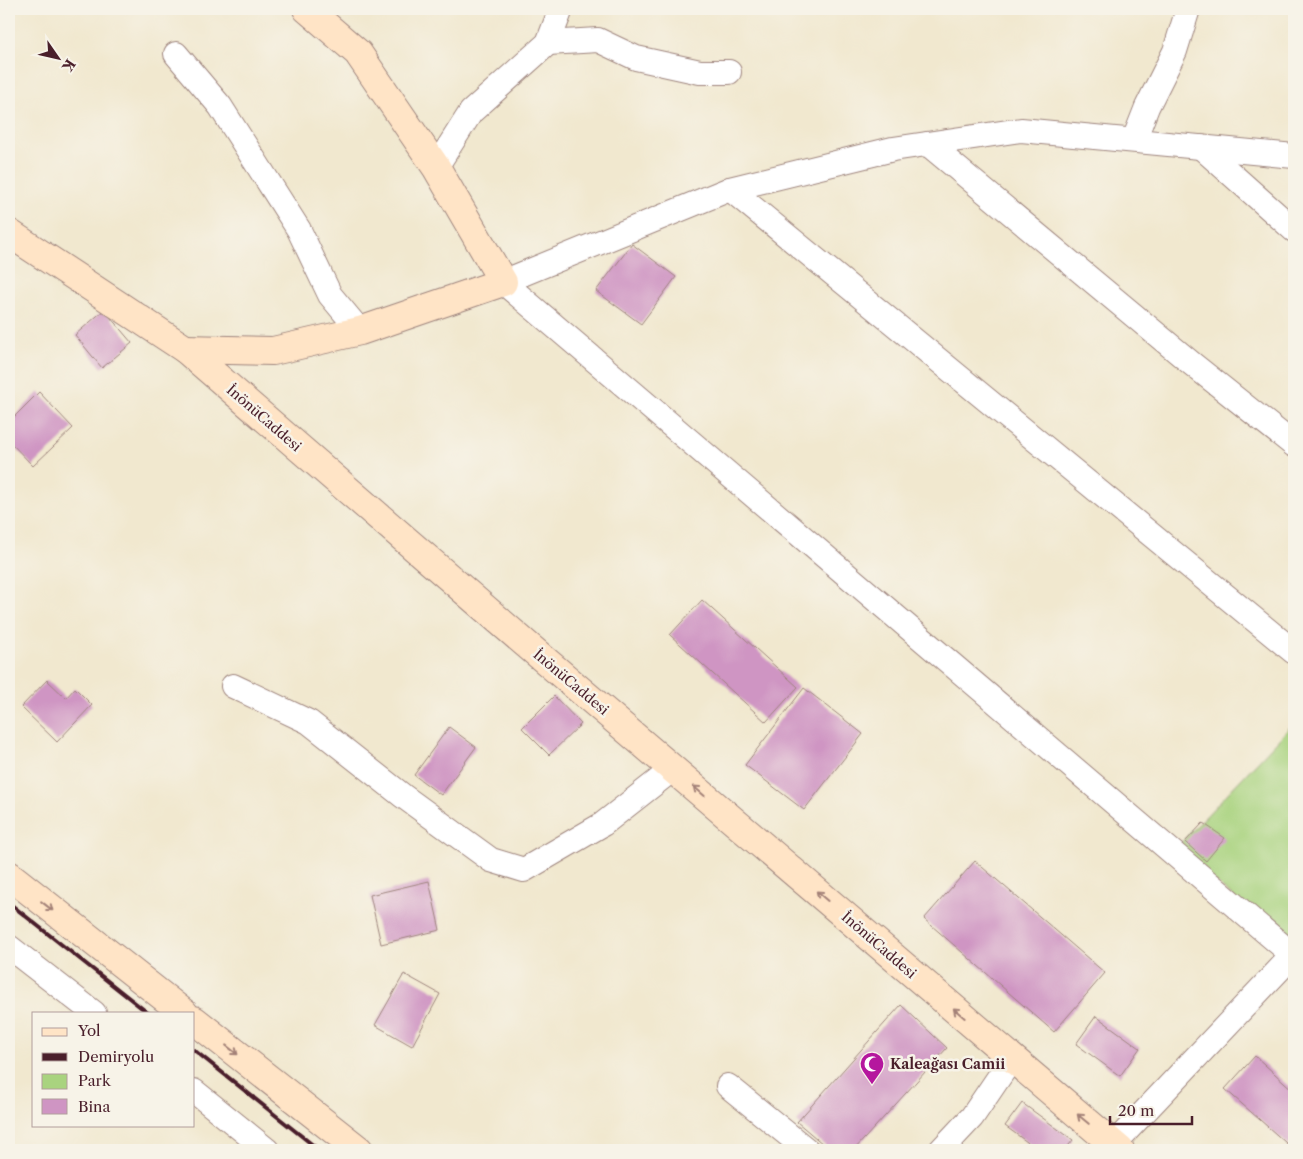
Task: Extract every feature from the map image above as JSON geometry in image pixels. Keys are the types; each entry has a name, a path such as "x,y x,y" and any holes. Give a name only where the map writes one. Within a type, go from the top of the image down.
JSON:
{"main road":[{"path":"185,349 273,351 360,331 503,282 436,167 358,53 306,9"},
{"name":"İnönüCaddesi","path":"9,233 185,349 673,769 1117,1147"},
{"path":"9,876 183,1012"},
{"path":"195,1021 360,1150"}],"street":[{"path":"436,167 471,112 548,43 561,9"},
{"path":"1134,140 1147,107 1175,51 1188,9"},
{"path":"548,43 598,40 636,58 700,72 729,72"},
{"path":"176,54 220,106 299,230 330,295 360,331"},
{"path":"1117,1147 1294,955 503,282 730,189 893,149 1021,130 1294,156"},
{"path":"928,144 1191,363 1294,445"},
{"path":"1201,147 1294,230"},
{"path":"730,189 1294,652"},
{"path":"233,686 309,722 403,796 492,860 524,870 603,824 673,769"},
{"path":"9,947 93,1012"},
{"path":"941,1150 972,1117 1012,1058"},
{"path":"728,1086 807,1150"},
{"path":"195,1092 267,1150"}],"green space":[{"path":"1294,723 1294,935 1288,942 1175,849"}],"building":[{"path":"632,244 676,277 641,324 596,291"},
{"path":"104,310 132,343 102,368 75,335"},
{"path":"39,392 73,428 33,466 9,441 9,422"},
{"path":"702,600 798,687 766,722 670,635"},
{"path":"47,680 66,698 75,688 92,705 57,742 21,707"},
{"path":"804,688 863,734 804,810 745,765"},
{"path":"554,696 581,724 549,755 522,728"},
{"path":"449,727 476,747 441,795 414,775"},
{"path":"1203,823 1225,838 1206,861 1185,842"},
{"path":"975,861 1105,973 1054,1032 924,919"},
{"path":"429,881 440,930 381,944 370,895"},
{"path":"404,974 440,994 412,1046 375,1025"},
{"name":"Kaleağası Camii","path":"901,1005 947,1048 854,1150 830,1150 797,1122"},
{"path":"1096,1016 1140,1048 1120,1076 1076,1044"},
{"path":"1255,1056 1294,1091 1294,1150 1225,1089"},
{"path":"1022,1103 1073,1140 1065,1150 1038,1150 1005,1126"}],"railway":[{"path":"9,903 147,1012"},
{"path":"195,1051 319,1150"}],"place":[{"name":"Kaleağası Camii","path":"872,1085"}]}
